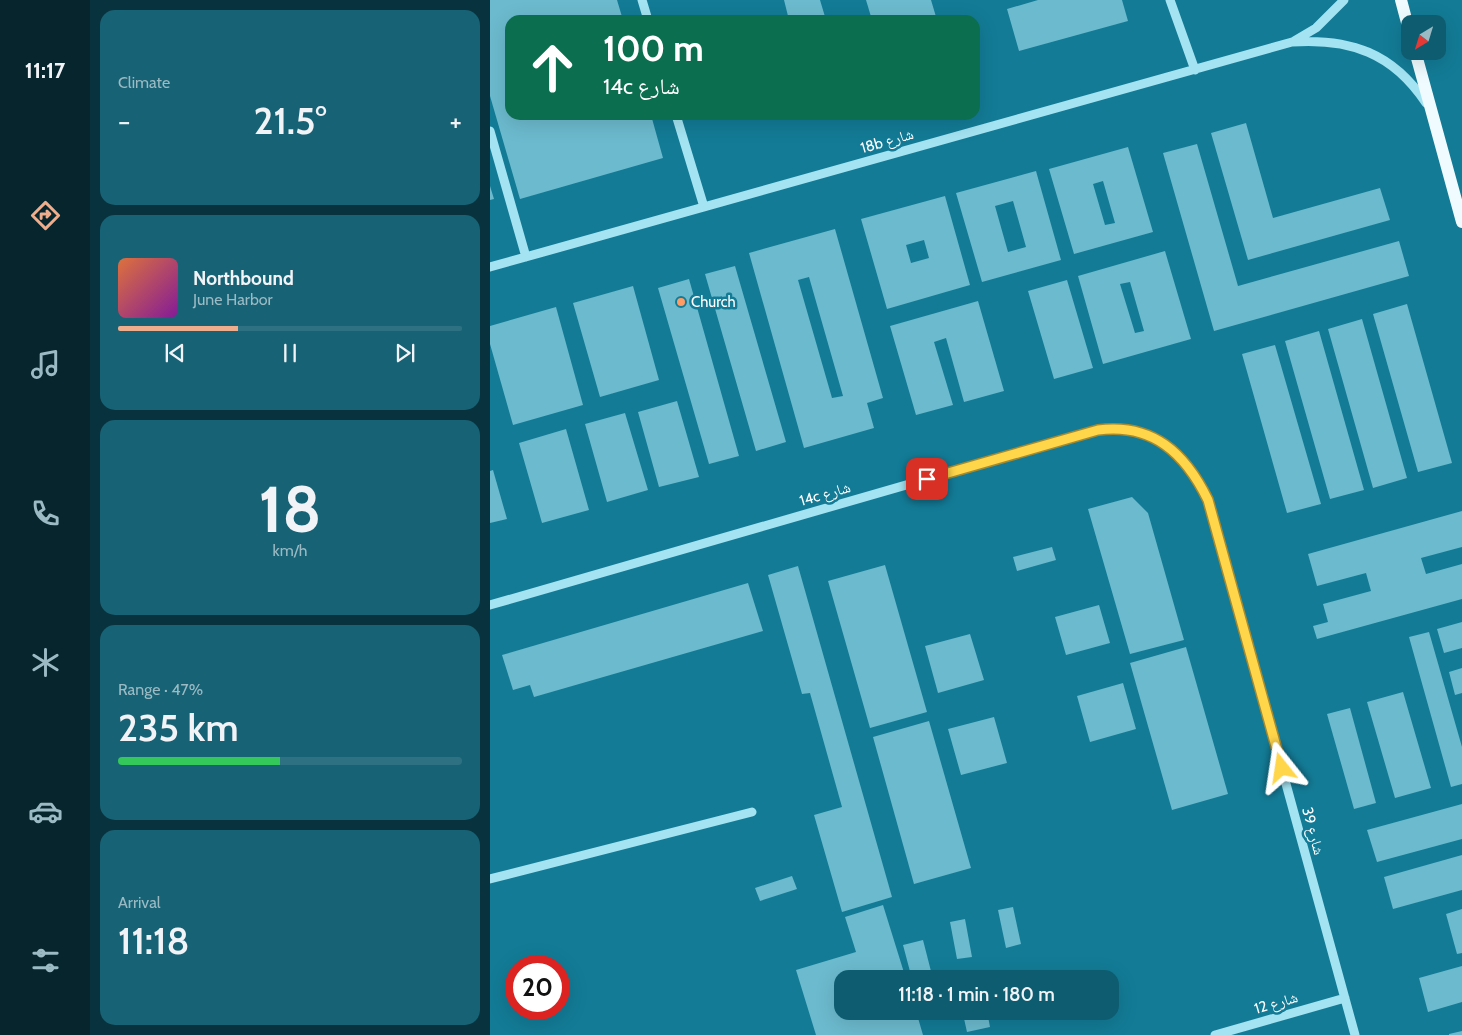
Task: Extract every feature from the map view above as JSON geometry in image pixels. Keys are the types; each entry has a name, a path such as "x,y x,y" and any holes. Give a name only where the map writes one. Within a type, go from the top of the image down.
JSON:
{"main road":[{"path":"1401,0 1405,15"},
{"path":"1417,60 1462,222"}],"street":[{"path":"642,0 646,15"},
{"path":"1170,0 1195,70"},
{"name":"18b شارع","path":"490,267 1292,42 1316,28 1344,0"},
{"name":"18b شارع","path":"1292,42 1328,41 1346,44 1372,53 1402,74 1415,86 1430,109"},
{"path":"678,120 704,207"},
{"path":"490,131 526,257"},
{"name":"14c شارع","path":"490,606 1098,430 1126,429 1140,432 1166,445"},
{"name":"شارع 39","path":"1166,445 1190,470 1208,500 1356,1035"},
{"path":"490,878 752,812"},
{"name":"شارع 12","path":"1215,1035 1345,998"}],"building":[{"path":"490,0 617,0 622,15 505,15 505,120 652,120 663,158 520,199 490,96"},
{"path":"784,0 820,0 824,15 788,15"},
{"path":"866,0 931,0 936,15 870,15"},
{"path":"1038,0 1122,0 1128,21 1019,51 1007,9"},
{"path":"1246,123 1273,218 1380,188 1390,220 1248,260 1211,133"},
{"path":"1197,144 1238,286 1399,241 1409,276 1214,331 1163,153"},
{"path":"1128,147 1153,232 1074,254 1049,169","holes":["1103,181 1115,223 1105,225 1093,184"]},
{"path":"1036,171 1061,260 982,282 956,193","holes":["1013,201 1026,247 1008,252 995,206"]},
{"path":"490,186 494,199 490,200"},
{"path":"945,196 970,285 887,309 861,219","holes":["924,240 929,258 911,263 906,245"]},
{"path":"835,229 883,398 867,403 874,428 804,448 749,253","holes":["809,277 843,396 832,398 798,280"]},
{"path":"1165,251 1191,339 1103,364 1078,276","holes":["1130,282 1144,331 1135,333 1120,284"]},
{"path":"735,266 786,442 756,451 705,274"},
{"path":"689,279 739,456 709,464 658,288"},
{"path":"1067,280 1093,368 1054,379 1028,291"},
{"path":"633,286 659,380 600,397 573,303"},
{"path":"978,301 1004,391 964,402 946,338 934,342 953,405 916,415 890,326"},
{"path":"1407,304 1452,463 1418,472 1373,314"},
{"path":"556,307 583,405 513,425 490,344 490,326"},
{"path":"1362,319 1407,478 1373,488 1328,329"},
{"path":"1319,331 1364,490 1330,499 1285,341"},
{"path":"1275,345 1321,504 1287,513 1242,354"},
{"path":"677,401 699,477 659,487 638,412"},
{"path":"625,413 648,490 607,502 585,424"},
{"path":"566,429 589,510 542,523 519,443"},
{"path":"493,470 507,519 490,523 490,471"},
{"path":"1132,497 1148,513 1184,640 1130,654 1088,509"},
{"path":"1462,511 1462,547 1421,558 1426,574 1462,564 1462,599 1317,639 1313,626 1328,622 1323,604 1371,591 1366,573 1317,586 1308,554"},
{"path":"1052,547 1056,560 1017,571 1013,557"},
{"path":"885,565 927,712 870,728 828,581"},
{"path":"798,566 892,897 842,912 814,815 842,807 810,693 802,694 768,575"},
{"path":"748,583 763,631 534,697 530,685 513,690 502,655"},
{"path":"1099,605 1110,643 1066,655 1055,617"},
{"path":"1462,622 1462,648 1444,653 1437,629"},
{"path":"1429,632 1462,747 1462,784 1451,787 1409,637"},
{"path":"970,634 984,680 938,693 925,646"},
{"path":"1186,647 1228,794 1172,810 1130,663"},
{"path":"1462,668 1462,693 1455,695 1449,672"},
{"path":"1123,683 1136,729 1090,742 1077,696"},
{"path":"1403,692 1431,788 1395,798 1367,702"},
{"path":"1350,708 1376,803 1354,809 1327,714"},
{"path":"994,717 1007,763 961,775 948,729"},
{"path":"929,721 971,868 914,884 873,737"},
{"path":"1462,804 1462,839 1377,862 1367,830"},
{"path":"1462,855 1462,890 1393,909 1384,877"},
{"path":"792,876 797,889 760,901 755,888"},
{"path":"883,905 903,970 834,970 834,1020 919,1020 923,1035 816,1035 796,970 856,952 845,917"},
{"path":"1013,907 1021,944 1006,948 998,910"},
{"path":"1462,909 1462,953 1457,954 1446,914"},
{"path":"965,919 972,957 957,959 950,922"},
{"path":"923,940 931,970 910,970 903,945"},
{"path":"1462,966 1462,1002 1428,1012 1419,978"},
{"path":"964,1020 989,1020 990,1027 967,1032"},
{"path":"1462,1031 1462,1035 1449,1035 1449,1034"}],"place":[{"name":"Church","path":"681,302"}],"route":[{"path":"927,479 1098,430 1112,428 1140,432 1154,437 1166,445 1190,470 1208,500 1282,768"}]}
